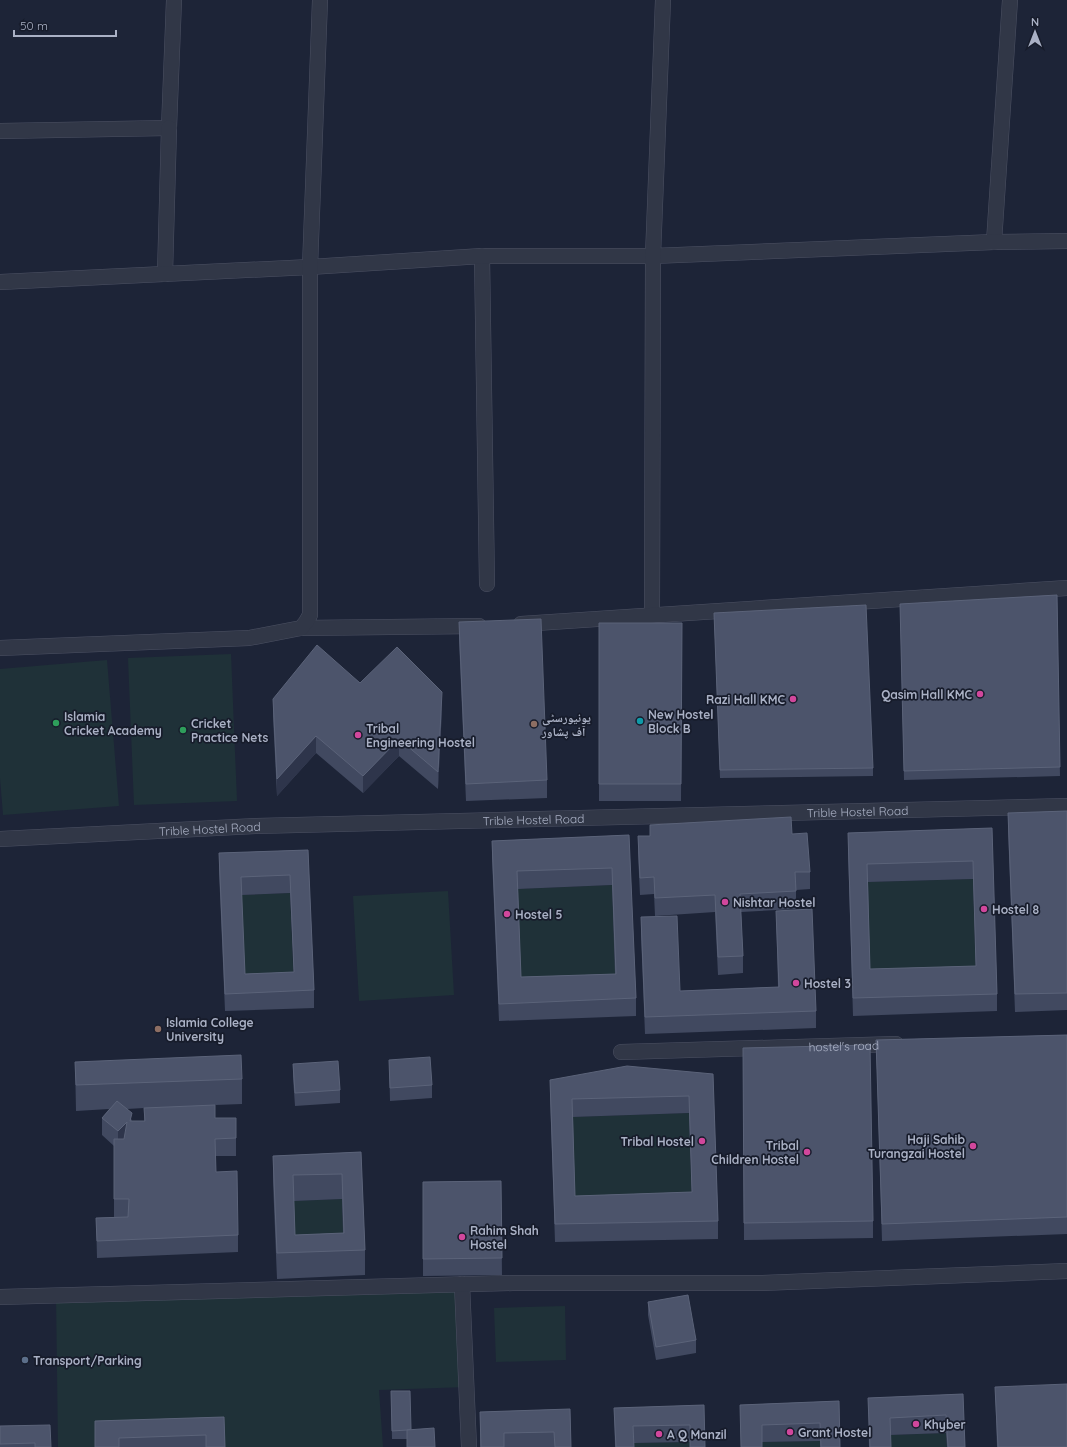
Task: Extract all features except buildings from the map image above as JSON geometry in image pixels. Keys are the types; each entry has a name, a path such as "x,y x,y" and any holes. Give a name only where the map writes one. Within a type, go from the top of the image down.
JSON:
{"street":[{"path":"165,274 174,0"},
{"path":"301,628 310,614 310,268 320,0"},
{"path":"652,615 653,256 663,0"},
{"path":"994,242 1010,0"},
{"path":"0,131 169,128"},
{"path":"0,282 310,268 482,256 653,256 994,242 1067,241"},
{"path":"482,256 487,584"},
{"path":"510,624 1067,588"},
{"path":"0,648 250,638 301,628 495,625"},
{"name":"Trible Hostel Road","path":"0,839 256,826 1067,806"},
{"name":"hostel's road","path":"621,1052 908,1043"},
{"path":"0,1297 513,1283 761,1283 1067,1271"},
{"path":"462,1284 469,1447"}],"shaded area":[{"name":"Cricket Practice Nets","path":"231,654 237,801 134,805 128,658"},
{"name":"Islamia Cricket Academy","path":"107,660 119,806 3,815 0,778 0,669"},
{"path":"973,879 976,984 870,987 867,882"},
{"path":"612,885 616,991 521,994 517,889"},
{"path":"448,891 454,995 359,1001 353,896"},
{"path":"290,893 294,990 245,992 241,895"},
{"path":"689,1113 692,1209 575,1213 572,1117"},
{"path":"342,1199 344,1259 295,1261 293,1201"},
{"path":"462,1284 467,1387 379,1390 383,1447 224,1447 95,1438 95,1447 58,1447 56,1295"},
{"path":"565,1306 566,1360 496,1362 494,1308"},
{"path":"946,1433 947,1447 890,1447 890,1435"},
{"path":"820,1441 820,1447 762,1447 762,1442"},
{"path":"690,1442 690,1447 633,1447 633,1443"}],"place":[{"name":"Qasim Hall KMC","path":"980,694"},
{"name":"Razi Hall KMC","path":"793,699"},
{"name":"New Hostel Block B","path":"640,721"},
{"name":"Islamia Cricket Academy","path":"56,723"},
{"name":"یونیورسٹی آف پشاور","path":"534,724"},
{"name":"Cricket Practice Nets","path":"183,730"},
{"name":"Tribal Engineering Hostel","path":"358,735"},
{"name":"Nishtar Hostel","path":"725,902"},
{"name":"Hostel 8","path":"984,909"},
{"name":"Hostel 5","path":"507,914"},
{"name":"Hostel 3","path":"796,983"},
{"name":"Islamia College University","path":"158,1029"},
{"name":"Tribal Hostel","path":"702,1141"},
{"name":"Haji Sahib Turangzai Hostel","path":"973,1146"},
{"name":"Tribal Children Hostel","path":"807,1152"},
{"name":"Rahim Shah Hostel","path":"462,1237"},
{"name":"Transport/Parking","path":"25,1360"},
{"name":"Khyber","path":"916,1424"},
{"name":"Grant Hostel","path":"790,1432"},
{"name":"A Q Manzil","path":"659,1434"}]}
